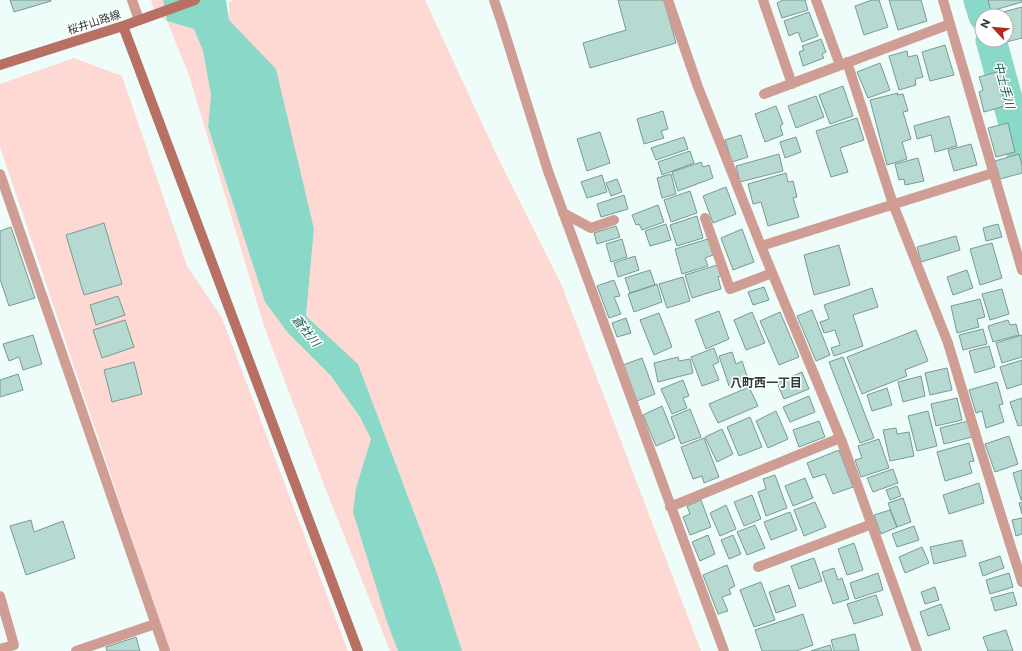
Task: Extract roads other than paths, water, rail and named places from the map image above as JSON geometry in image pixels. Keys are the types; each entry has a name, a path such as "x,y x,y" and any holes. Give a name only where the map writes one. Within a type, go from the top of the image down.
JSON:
{"street":[{"path":"132,0 139,20"},
{"name":"桜井山路線","path":"0,65 123,26 194,0"},
{"path":"494,0 548,171 724,651"},
{"path":"668,0 698,87 761,246 840,438 917,651"},
{"path":"763,0 792,84"},
{"path":"816,0 844,64 893,204 948,343 976,439 1022,582"},
{"path":"943,0 1022,270"},
{"path":"764,94 950,24"},
{"path":"123,26 358,651"},
{"path":"761,246 993,173"},
{"path":"0,174 165,651"},
{"path":"563,213 591,228 614,220"},
{"path":"705,218 730,289 772,273"},
{"path":"670,507 840,438"},
{"path":"758,567 872,524"},
{"path":"0,596 15,648 0,649"},
{"path":"76,651 156,624"}],"water":[{"name":"蒼社川","path":"163,0 226,0 229,20 276,69 314,229 306,316 358,364 438,576 462,651 398,651 388,625 353,512 356,488 371,439 360,417 331,376 288,333 265,302 208,127 211,95 203,51 194,29 167,21"}],"waterway":[{"name":"中土手川","path":"979,0 982,8"},
{"name":"中土手川","path":"993,48 1022,153"}],"district":[{"name":"八町西一丁目","path":"766,383"}]}
